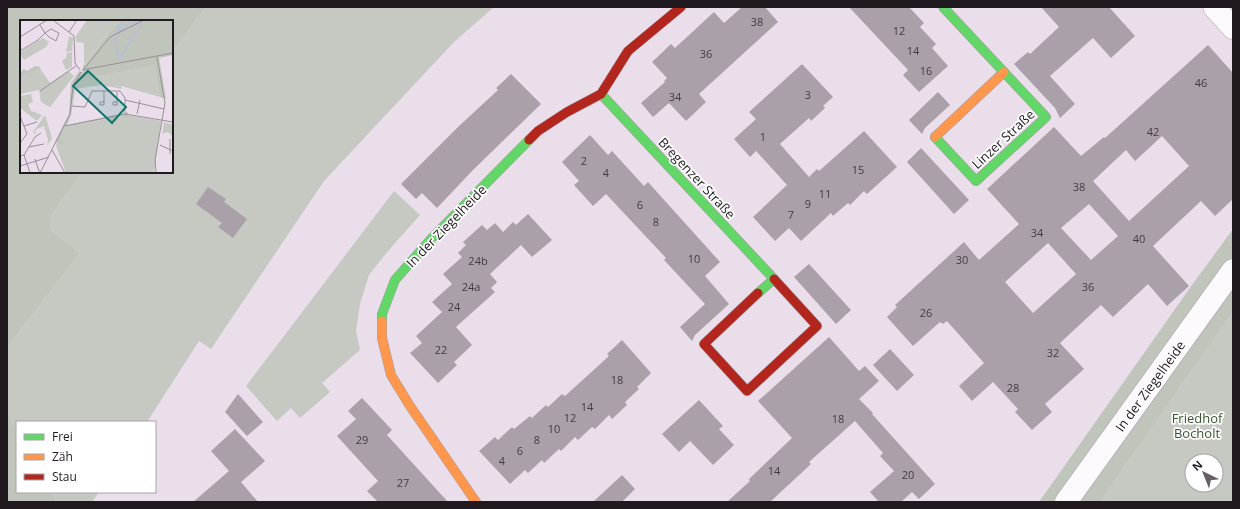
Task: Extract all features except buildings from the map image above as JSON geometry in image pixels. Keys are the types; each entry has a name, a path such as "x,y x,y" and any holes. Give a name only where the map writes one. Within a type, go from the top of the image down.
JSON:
{"street":[{"name":"In der Ziegelheide","path":"476,502 410,406 391,375 382,338 382,314 395,280 431,240 538,131 567,112 601,94 628,51 681,7"},
{"name":"Linzer Straße","path":"943,7 1004,72 1046,117 976,181 934,137 1004,72"},
{"path":"1214,7 1233,28"},
{"name":"Bregenzer Straße","path":"601,94 774,279 817,326 747,391 704,344 774,279"},
{"name":"In der Ziegelheide","path":"1066,502 1233,270"}],"green space":[{"path":"206,7 494,7 454,42 324,181 211,349 199,341 148,421 16,421 16,429 7,410 7,348 80,253 50,229 50,217 82,173 173,173 173,51"},
{"path":"394,191 420,215 369,275 360,304 356,331 360,350 322,383 330,392 300,418 291,408 277,421 246,386"},
{"name":"Friedhof Bocholt","path":"1233,312 1233,502 1100,502"},
{"path":"52,493 98,493 92,502 57,502"}],"shaded area":[{"path":"7,7 206,7 173,51 173,20 20,20 20,173 82,173 50,217 50,229 80,253 7,348"},
{"path":"1233,229 1233,312 1100,502 1039,502 1192,285"},
{"path":"7,410 16,429 16,493 52,493 57,502 7,502"}],"traffic: fast":[{"path":"935,137 976,181 1046,117 943,7"},
{"path":"601,94 774,279 758,293"},
{"path":"382,321 382,314 395,280 431,239 529,140"}],"traffic: slow":[{"path":"935,137 1004,72"},
{"path":"382,321 382,338 391,375 410,406 476,502"}],"traffic: jam":[{"path":"529,140 538,131 567,112 601,94 628,51 681,7"},
{"path":"758,293 704,344 747,391 817,326 774,279"}]}
